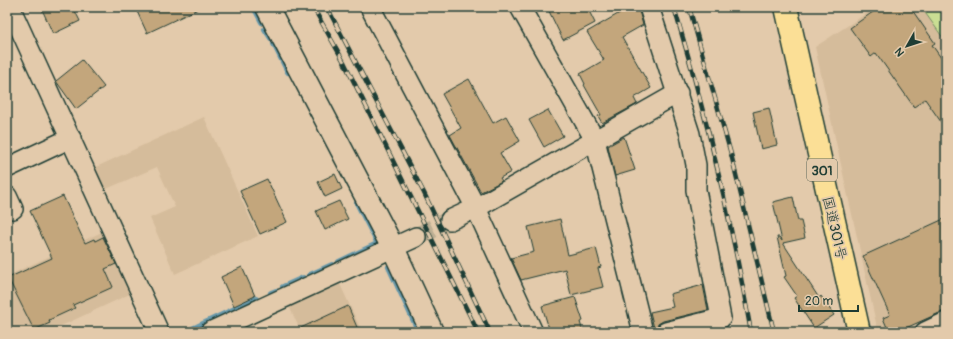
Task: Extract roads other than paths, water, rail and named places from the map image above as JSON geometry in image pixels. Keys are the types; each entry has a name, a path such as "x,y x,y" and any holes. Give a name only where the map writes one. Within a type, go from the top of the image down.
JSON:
{"highway":[{"name":"国道301号","path":"786,7 858,332"}],"street":[{"path":"10,7 160,332"},
{"path":"267,7 393,248 432,332"},
{"path":"370,7 476,208 533,332"},
{"path":"520,7 595,140 643,332"},
{"path":"649,7 690,134 696,165 696,190 721,318 666,332"},
{"path":"450,220 476,208 678,93"},
{"path":"7,168 71,138"},
{"path":"210,332 416,237"},
{"path":"925,332 946,322"}],"waterway":[{"path":"254,7 262,22"},
{"path":"265,29 271,38"},
{"path":"274,44 288,72"},
{"path":"357,203 377,242"},
{"path":"339,262 377,244"},
{"path":"310,275 332,265"},
{"path":"389,267 419,332"},
{"path":"283,287 303,278"},
{"path":"271,293 276,291"},
{"path":"186,332 256,299"}],"tunnel":[{"path":"416,237 450,220"}],"railway":[{"path":"313,7 344,62 478,332"},
{"path":"327,7 424,193 490,332"},
{"path":"674,7 697,88 727,209 751,332"},
{"path":"689,7 731,154 774,332"}]}
